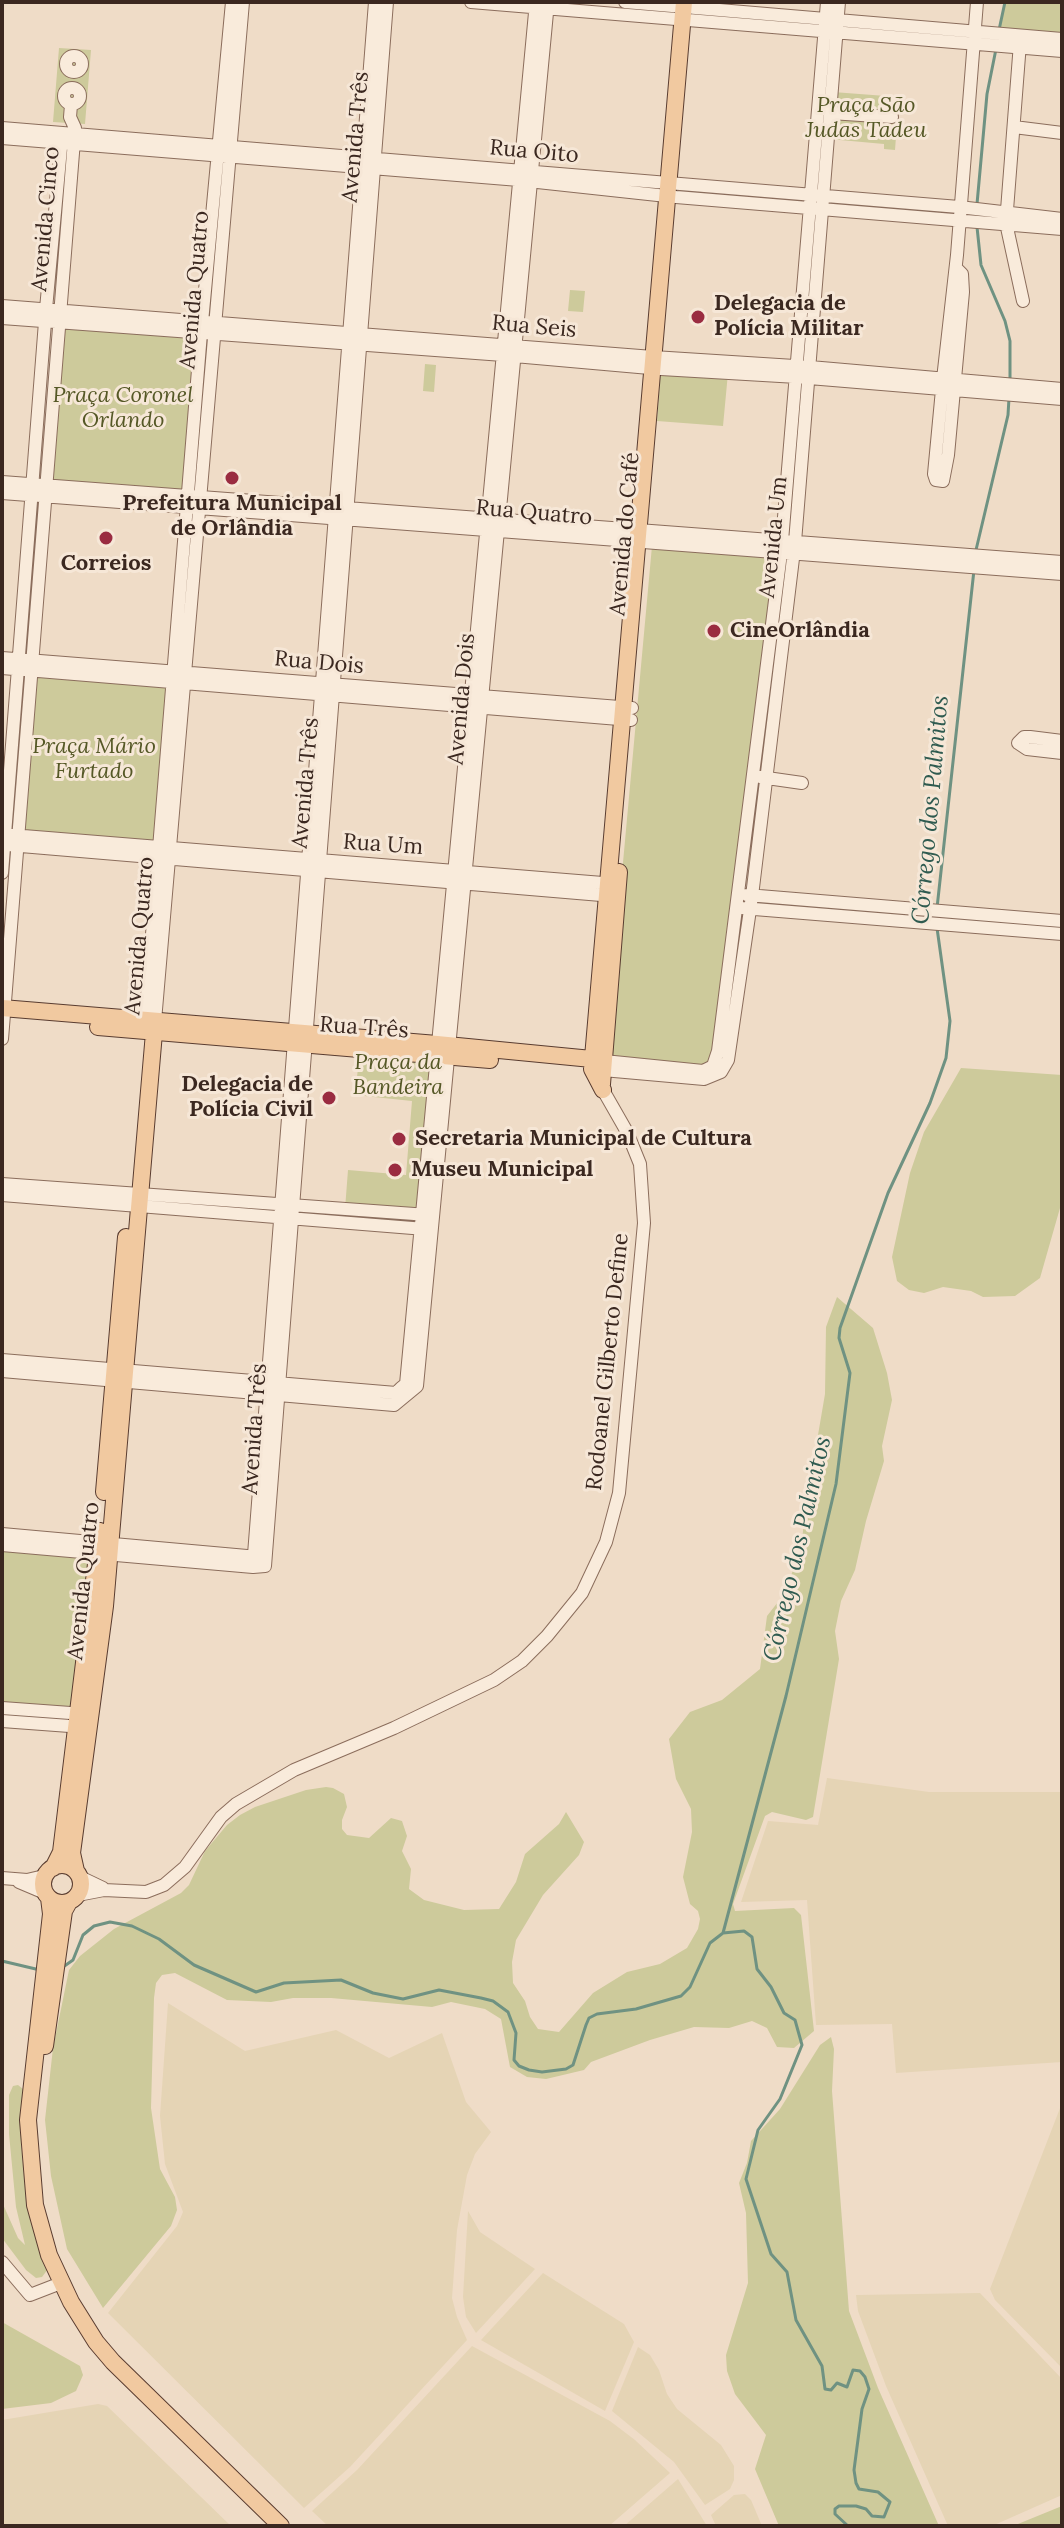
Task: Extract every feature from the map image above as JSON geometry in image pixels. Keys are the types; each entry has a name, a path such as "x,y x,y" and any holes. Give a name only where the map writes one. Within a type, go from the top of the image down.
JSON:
{"main road":[{"name":"Avenida do Café","path":"598,1065 641,536 689,10"},
{"name":"Rua Três","path":"3,1014 598,1065"},
{"name":"Avenida Quatro","path":"55,1930 48,1884 61,1852 84,1721 104,1548 149,1026"},
{"name":"Rodoanel Gilberto Define","path":"598,1065 603,1090"},
{"name":"Avenida Quatro","path":"55,1930 74,1898 78,1874 72,1853 74,1790"},
{"path":"74,1898 59,1904 48,1884 64,1865 78,1874"},
{"path":"55,1930 29,2148 35,2205 49,2255 85,2326 113,2362 281,2526"}],"street":[{"name":"Avenida Quatro","path":"224,152 232,2"},
{"name":"Avenida Quatro","path":"149,1026 224,152 243,2"},
{"name":"Avenida Três","path":"104,1548 259,1562 368,164 375,2"},
{"name":"Avenida Três","path":"368,164 387,2"},
{"path":"471,2 689,10"},
{"path":"625,2 831,26 1020,42 1062,51"},
{"name":"Avenida Um","path":"817,201 830,113 831,26 827,2"},
{"name":"Avenida Um","path":"717,1069 745,902 788,547 831,26 839,2"},
{"path":"948,385 945,476 944,480 937,480 934,476 948,385 964,284 962,274 956,268 965,213 978,38 977,2"},
{"name":"Avenida Dois","path":"272,1387 364,1396 394,1405 406,1384 443,1050 542,5"},
{"path":"1020,42 1062,39"},
{"path":"1020,42 1006,218 1023,301"},
{"name":"Avenida Cinco","path":"2,1039 8,840 51,316 70,110 80,96 72,88 73,73"},
{"path":"830,113 892,117"},
{"path":"1014,127 1062,133"},
{"name":"Rua Oito","path":"2,128 68,139"},
{"name":"Rua Oito","path":"2,138 68,139 965,213 1062,229"},
{"name":"Rua Oito","path":"1006,218 1062,219"},
{"name":"Rua Seis","path":"2,306 51,316"},
{"name":"Rua Seis","path":"2,318 51,316 803,372 1005,389 1062,399"},
{"name":"Rua Seis","path":"1022,391 1062,389"},
{"name":"Rua Quatro","path":"2,482 37,490 977,562 1062,574"},
{"name":"Rua Quatro","path":"2,493 37,490"},
{"name":"Rua Quatro","path":"977,562 1062,562"},
{"name":"Rua Dois","path":"2,658 24,665"},
{"name":"Rua Dois","path":"2,668 24,665 627,714"},
{"path":"1062,741 1024,737 1018,743 1027,749 1062,753"},
{"path":"760,776 802,783"},
{"name":"Avenida Cinco","path":"2,873 8,840"},
{"name":"Rua Um","path":"8,840 612,890"},
{"path":"745,902 955,919 1062,934"},
{"path":"955,919 1062,921"},
{"name":"Rua Três","path":"598,1065 704,1079 717,1069"},
{"name":"Rodoanel Gilberto Define","path":"74,1898 110,1890 146,1892 164,1885 185,1867 221,1817 255,1791 294,1770 394,1728 494,1680 522,1661 582,1593 606,1542 619,1493 644,1223 640,1164 627,1132 603,1090"},
{"path":"2,1184 39,1192 286,1212 425,1229"},
{"path":"2,1195 39,1192"},
{"path":"286,1212 426,1215"},
{"path":"2,1360 26,1367 272,1387"},
{"path":"2,1371 26,1367"},
{"path":"2,1534 104,1548"},
{"path":"2,1545 104,1548"},
{"path":"2,1708 84,1721"},
{"path":"2,1721 84,1721"},
{"name":"Rodoanel Gilberto Define","path":"78,1874 110,1890"},
{"path":"7,1879 48,1884"},
{"path":"2,2262 30,2295 61,2283"}],"shaded area":[{"path":"827,1778 929,1792 1062,1792 1062,2062 896,2073 892,2024 816,2025 807,1900 741,1902 768,1821 818,1825"},
{"path":"168,2003 245,2051 336,2030 389,2058 442,2033 466,2102 491,2132 475,2154 467,2175 457,2230 452,2298 467,2340 350,2467 304,2508 108,2313 177,2226 183,2212 165,2164 160,2116"},
{"path":"1062,2103 1062,2368 995,2300 990,2289"},
{"path":"468,2211 480,2232 535,2269 476,2333 466,2317 463,2297"},
{"path":"543,2273 624,2324 634,2342 605,2411 481,2340"},
{"path":"980,2293 1062,2379 1062,2495 992,2526 948,2526 886,2386 858,2311 856,2295"},
{"path":"472,2346 610,2421 670,2473 609,2526 328,2526 312,2511 357,2470"},
{"path":"638,2347 650,2355 677,2409 721,2445 734,2466 730,2489 705,2505 674,2462 612,2411"},
{"path":"98,2404 107,2406 231,2526 2,2526 2,2420"},
{"path":"678,2479 707,2526 624,2526"},
{"path":"745,2494 751,2500 762,2526 716,2526 711,2515 734,2495"}],"green space":[{"path":"1005,2 1062,2 1062,35 1000,30"},
{"path":"59,48 91,50 85,124 53,122"},
{"name":"Praça São Judas Tadeu","path":"833,92 899,97 895,150 884,149 884,144 829,139"},
{"path":"570,290 585,291 583,312 568,311"},
{"name":"Praça Coronel Orlando","path":"57,322 201,333 189,496 44,485"},
{"path":"425,364 436,365 434,392 423,391"},
{"path":"661,369 728,373 723,426 657,421"},
{"path":"652,546 778,556 711,1068 605,1059"},
{"name":"Praça Mário Furtado","path":"30,670 172,683 158,848 17,836"},
{"name":"Praça da Bandeira","path":"360,1050 437,1056 421,1214 345,1209 348,1170 406,1175 412,1101 355,1095"},
{"path":"961,1068 1062,1075 1062,1201 1040,1278 1015,1296 983,1297 971,1291 943,1287 924,1293 909,1290 897,1281 892,1257 910,1173 924,1132"},
{"path":"837,1297 873,1328 887,1373 892,1400 882,1446 884,1461 855,1570 841,1601 835,1631 839,1659 813,1817 806,1820 772,1812 765,1816 733,1904 735,1911 794,1908 801,1915 814,2031 794,2048 777,2047 767,2028 752,2021 729,2028 694,2027 591,2062 584,2070 546,2079 527,2077 510,2067 501,2019 485,2009 451,2002 432,2007 331,1998 293,1998 271,2002 227,2000 175,1973 162,1975 156,1983 154,1998 151,2108 160,2169 175,2197 177,2210 171,2226 103,2308 67,2249 51,2176 45,2120 53,2048 69,1970 80,1956 114,1929 181,1893 189,1885 205,1851 240,1815 306,1790 333,1788 344,1794 347,1807 342,1829 347,1835 369,1838 391,1818 402,1821 407,1836 402,1851 411,1869 409,1889 424,1900 464,1910 499,1909 516,1882 525,1854 559,1824 566,1812 584,1842 579,1855 543,1895 516,1940 512,1962 513,1983 538,2029 559,2032 593,1993 627,1972 660,1964 687,1948 700,1919 698,1911 690,1904 683,1877 692,1832 691,1809 676,1779 669,1739 690,1712 722,1700 760,1669 767,1616 785,1593 802,1544 825,1394 826,1327"},
{"path":"2,1545 98,1553 78,1714 2,1708"},
{"path":"831,2037 834,2049 832,2091 849,2311 878,2388 939,2526 779,2526 755,2469 766,2435 735,2394 727,2371 726,2355 748,2283 746,2213 739,2183 751,2141 780,2109 820,2045"},
{"path":"13,2086 23,2089 21,2143 25,2186 48,2269 42,2277 36,2278 26,2270 2,2238 2,2202 18,2238 25,2245 16,2207 9,2134 9,2095"},
{"path":"2,2322 80,2366 83,2375 76,2391 51,2403 2,2409"},
{"path":"1062,2506 1062,2526 1013,2526"}],"waterway":[{"name":"Córrego dos Palmitos","path":"999,30 1005,2"},
{"name":"Córrego dos Palmitos","path":"977,204 987,94 996,49"},
{"name":"Córrego dos Palmitos","path":"977,227 981,265 1005,321 1010,341 1010,382"},
{"name":"Córrego dos Palmitos","path":"976,550 1008,415 1009,398"},
{"name":"Córrego dos Palmitos","path":"937,908 974,570"},
{"name":"Córrego dos Palmitos","path":"723,1933 786,1696 836,1484 850,1373 839,1338 840,1328 888,1193 930,1103 946,1058 950,1021 937,928"},
{"name":"Córrego dos Palmitos","path":"63,1967 73,1960 83,1935 94,1926 110,1922 132,1926 159,1939 194,1965 256,1992 284,1983 341,1980 373,1993 403,1999 439,1990 481,1998 493,2001 508,2012 516,2033 514,2060 519,2066 542,2072 573,2065 589,2018 681,1996 690,1987 710,1943 723,1933 744,1931 752,1937 757,1969 771,1987 784,2013 795,2020 802,2045 780,2099 758,2130 746,2179 771,2254 787,2272 796,2320 822,2366 825,2389 831,2390 837,2383 847,2387 853,2370 860,2371 865,2377 869,2389 862,2409 854,2470 856,2483 859,2489 878,2492 890,2502 884,2517 872,2516 866,2509 856,2506 839,2506 835,2514 848,2526"},
{"path":"2,1961 40,1970"}],"place":[{"name":"Delegacia de Polícia Militar","path":"698,317"},
{"name":"Prefeitura Municipal de Orlândia","path":"232,478"},
{"name":"Correios","path":"106,538"},
{"name":"CineOrlândia","path":"714,631"},
{"name":"Delegacia de Polícia Civil","path":"329,1098"},
{"name":"Secretaria Municipal de Cultura","path":"399,1139"},
{"name":"Museu Municipal","path":"395,1170"}]}
